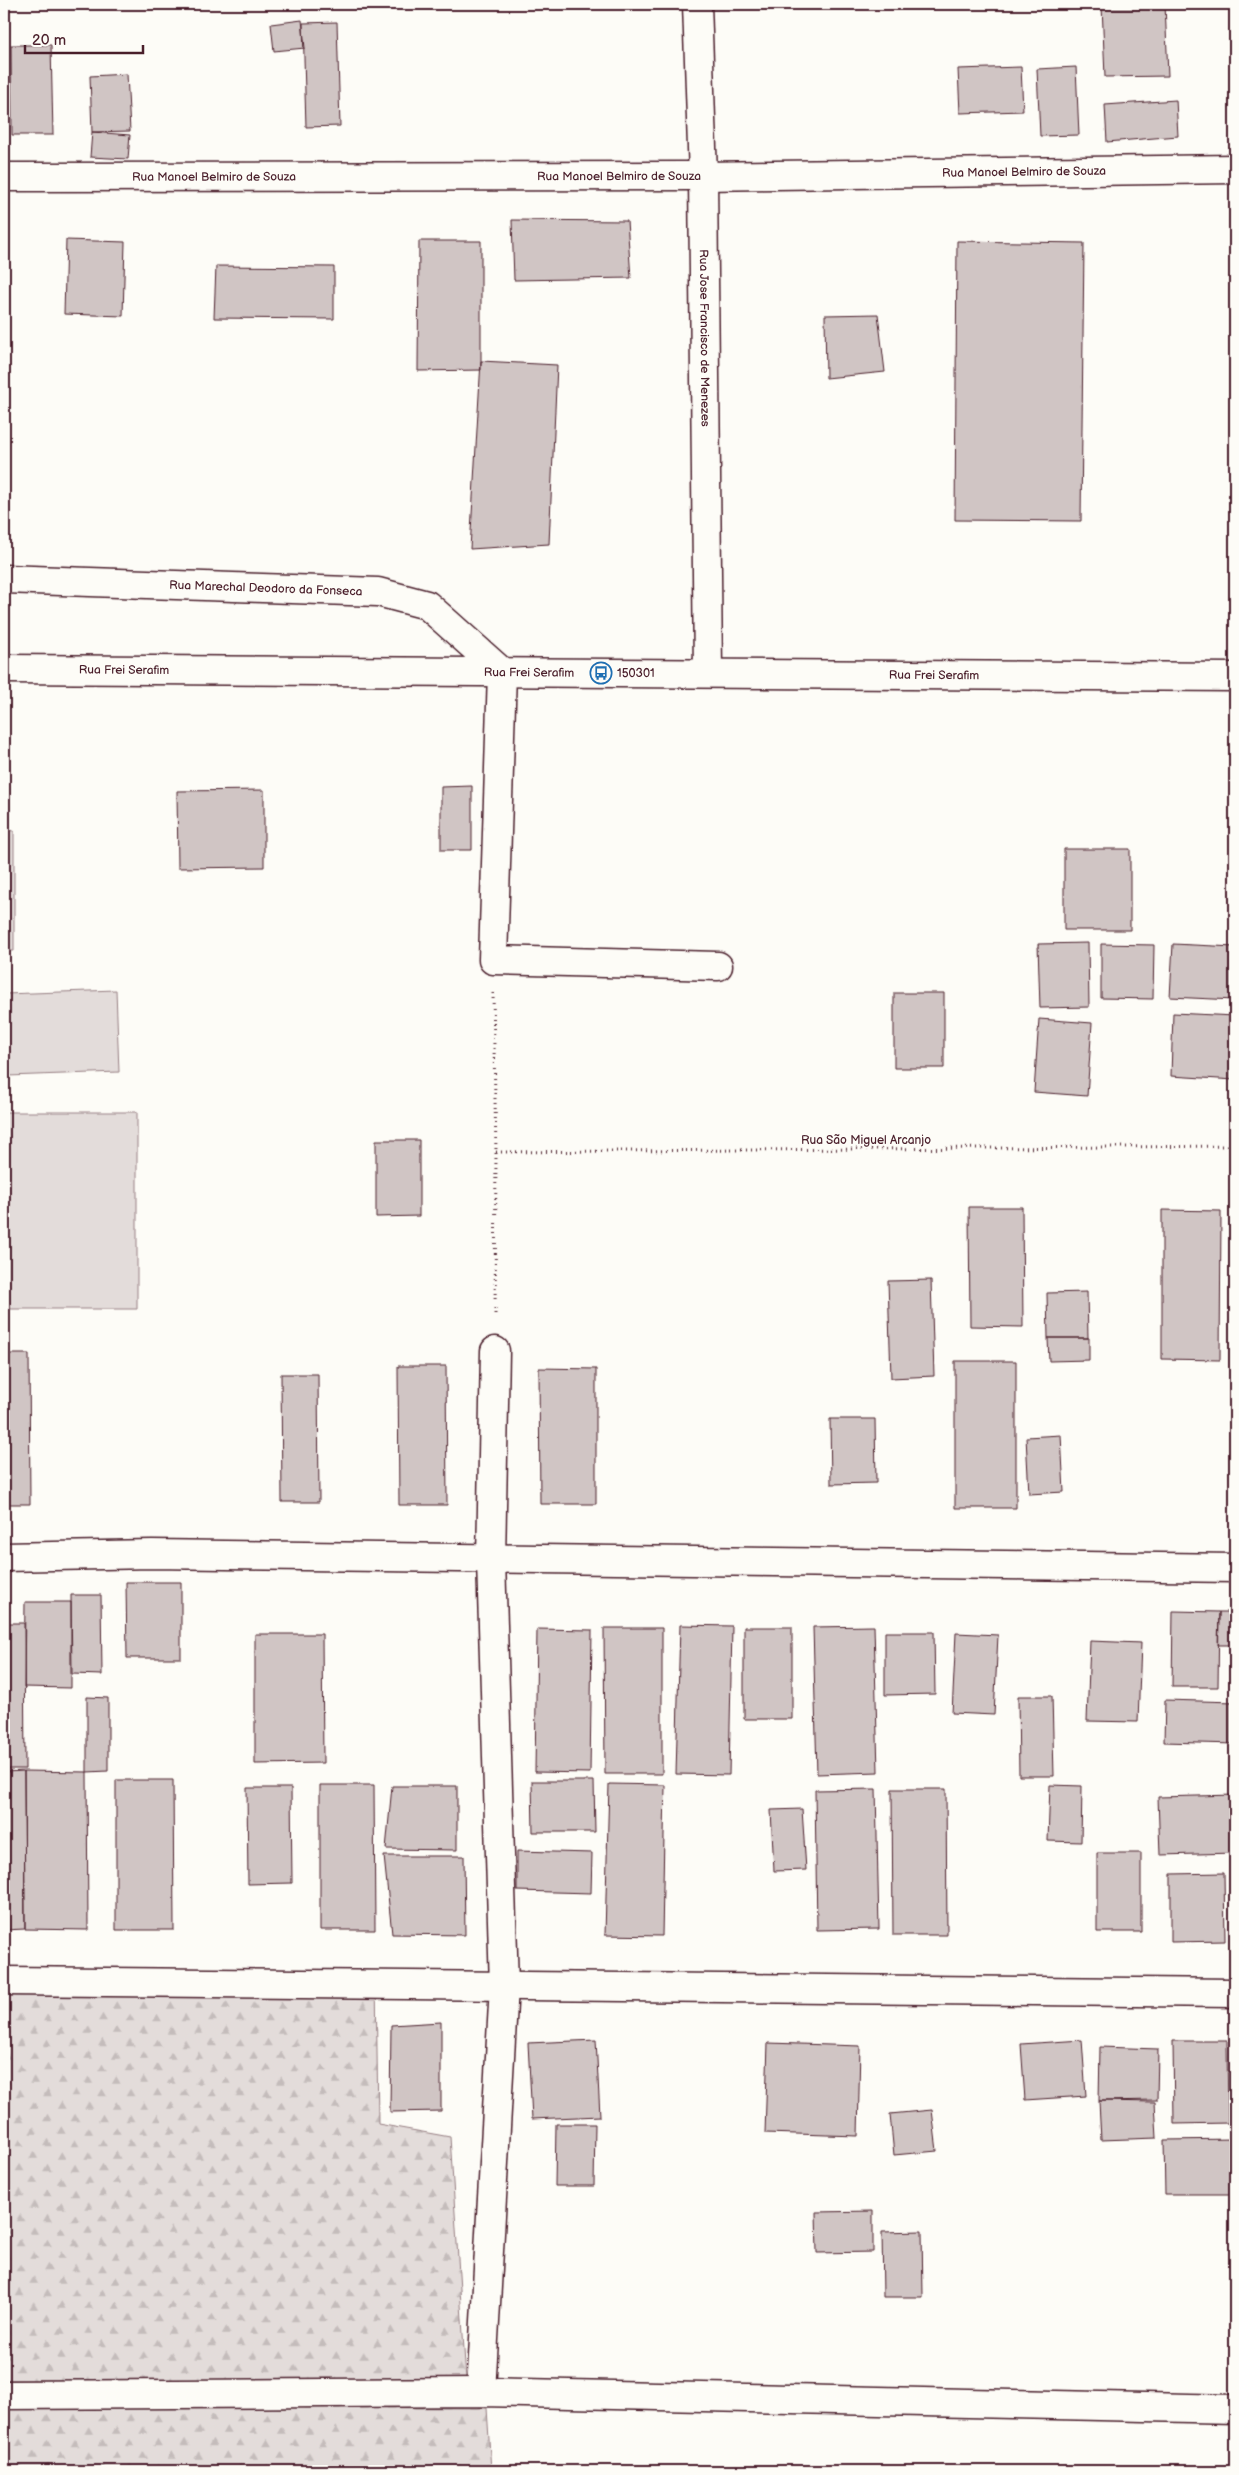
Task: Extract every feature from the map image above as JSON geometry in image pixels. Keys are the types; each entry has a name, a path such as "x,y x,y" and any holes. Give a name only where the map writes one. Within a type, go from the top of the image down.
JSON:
{"street":[{"name":"Rua Jose Francisco de Menezes","path":"697,4 703,176 708,673"},
{"name":"Rua Manoel Belmiro de Souza","path":"4,177 703,176 1235,169"},
{"name":"Rua Marechal Deodoro da Fonseca","path":"4,579 378,592 426,605 502,672"},
{"name":"Rua Frei Serafim","path":"4,669 1235,677"},
{"path":"502,672 492,960 718,966"},
{"path":"481,2392 504,1986 491,1560 495,1351"},
{"path":"4,1557 152,1554 491,1560 1235,1568"},
{"path":"4,1981 638,1989 1235,1993"},
{"path":"4,2395 481,2392 1235,2410"}],"path":[{"path":"492,960 496,1152 495,1351"},
{"name":"Rua São Miguel Arcanjo","path":"496,1152 1235,1146"}],"green space":[{"path":"4,830 14,831 14,951 4,951"},
{"path":"116,990 119,1072 8,1076 5,994"},
{"path":"4,1112 137,1112 137,1309 4,1309"},
{"path":"4,1968 376,1978 378,2124 450,2137 466,2380 4,2380"},
{"path":"4,2406 487,2408 491,2471 4,2471"}],"building":[{"path":"1165,4 1168,76 1105,77 1102,5"},
{"path":"302,20 305,48 274,51 271,24"},
{"path":"337,22 340,126 306,127 303,23"},
{"path":"11,45 51,45 53,135 12,135"},
{"path":"1021,67 1023,111 960,113 958,69"},
{"path":"1076,67 1079,135 1040,136 1037,69"},
{"path":"127,74 130,131 92,132 90,76"},
{"path":"1176,100 1178,136 1107,142 1105,105"},
{"path":"92,132 130,135 128,159 90,157"},
{"path":"512,220 627,221 631,278 514,280"},
{"path":"66,240 125,242 123,316 64,314"},
{"path":"419,241 481,241 481,370 418,371"},
{"path":"957,241 1084,243 1081,521 955,520"},
{"path":"216,266 334,267 334,319 214,318"},
{"path":"878,314 885,372 826,378 825,315"},
{"path":"481,361 557,365 549,544 470,549"},
{"path":"472,786 472,850 441,850 441,787"},
{"path":"264,790 264,867 178,868 177,791"},
{"path":"1064,849 1130,849 1130,930 1064,930"},
{"path":"1088,943 1089,1007 1040,1008 1038,944"},
{"path":"1101,944 1154,945 1153,999 1101,998"},
{"path":"1173,944 1235,947 1235,1000 1170,997"},
{"path":"894,993 944,993 944,1068 894,1068"},
{"path":"1173,1013 1235,1016 1235,1080 1171,1076"},
{"path":"1039,1019 1092,1023 1087,1096 1034,1092"},
{"path":"376,1140 419,1140 419,1216 376,1217"},
{"path":"969,1207 1022,1207 1023,1327 970,1326"},
{"path":"1162,1210 1221,1211 1220,1360 1162,1359"},
{"path":"931,1280 934,1376 891,1378 888,1281"},
{"path":"1087,1292 1088,1338 1048,1338 1047,1293"},
{"path":"1048,1338 1089,1338 1089,1360 1049,1361"},
{"path":"4,1354 29,1354 30,1504 4,1504"},
{"path":"955,1361 1016,1361 1016,1508 955,1508"},
{"path":"398,1366 446,1366 447,1505 399,1505"},
{"path":"539,1368 596,1369 596,1504 540,1504"},
{"path":"281,1374 318,1374 319,1502 282,1502"},
{"path":"830,1419 875,1419 876,1483 831,1484"},
{"path":"1061,1435 1064,1492 1029,1494 1026,1437"},
{"path":"126,1582 181,1582 181,1658 127,1658"},
{"path":"71,1595 101,1595 102,1675 72,1674"},
{"path":"25,1602 71,1602 71,1688 24,1687"},
{"path":"1173,1611 1219,1612 1218,1687 1172,1687"},
{"path":"1219,1612 1235,1612 1235,1645 1218,1645"},
{"path":"4,1623 24,1623 25,1769 4,1769"},
{"path":"680,1625 732,1626 729,1775 676,1774"},
{"path":"874,1626 878,1772 817,1774 813,1627"},
{"path":"744,1627 792,1627 792,1719 744,1719"},
{"path":"604,1628 662,1628 662,1774 605,1774"},
{"path":"537,1629 592,1630 590,1773 535,1772"},
{"path":"885,1632 934,1632 935,1694 885,1695"},
{"path":"956,1633 998,1635 994,1715 952,1713"},
{"path":"255,1634 322,1634 323,1763 255,1764"},
{"path":"1090,1641 1141,1643 1138,1722 1087,1721"},
{"path":"1018,1696 1052,1696 1054,1776 1019,1776"},
{"path":"87,1697 108,1698 108,1771 87,1772"},
{"path":"1165,1700 1235,1702 1235,1744 1164,1742"},
{"path":"24,1771 87,1772 88,1930 25,1929"},
{"path":"24,1771 25,1929 4,1930 4,1772"},
{"path":"116,1780 173,1780 174,1930 116,1930"},
{"path":"532,1781 594,1781 595,1832 533,1832"},
{"path":"609,1784 665,1785 662,1936 605,1935"},
{"path":"320,1785 374,1785 375,1930 320,1930"},
{"path":"1050,1785 1082,1786 1081,1842 1048,1841"},
{"path":"392,1786 457,1786 457,1850 386,1849"},
{"path":"247,1788 291,1788 292,1883 248,1884"},
{"path":"876,1789 879,1929 817,1930 815,1790"},
{"path":"892,1789 946,1789 947,1935 893,1935"},
{"path":"1235,1795 1235,1853 1160,1855 1158,1797"},
{"path":"802,1809 806,1870 774,1871 771,1810"},
{"path":"517,1851 592,1853 591,1893 517,1891"},
{"path":"1097,1853 1141,1853 1141,1932 1097,1932"},
{"path":"384,1856 464,1856 465,1935 392,1934"},
{"path":"1224,1873 1225,1941 1171,1942 1171,1874"},
{"path":"441,2022 441,2111 390,2112 391,2025"},
{"path":"596,2040 600,2116 532,2119 528,2043"},
{"path":"1082,2040 1086,2096 1025,2100 1021,2044"},
{"path":"1173,2041 1227,2041 1228,2123 1174,2124"},
{"path":"768,2043 860,2046 858,2136 765,2133"},
{"path":"1100,2047 1158,2049 1157,2100 1099,2101"},
{"path":"1099,2101 1155,2102 1157,2138 1101,2140"},
{"path":"932,2110 937,2151 894,2155 890,2114"},
{"path":"556,2124 595,2124 594,2186 555,2186"},
{"path":"1235,2139 1235,2194 1165,2194 1164,2140"},
{"path":"873,2211 873,2252 817,2253 816,2212"},
{"path":"922,2231 923,2297 883,2297 882,2232"}],"place":[{"name":"150301","path":"601,673"}]}
